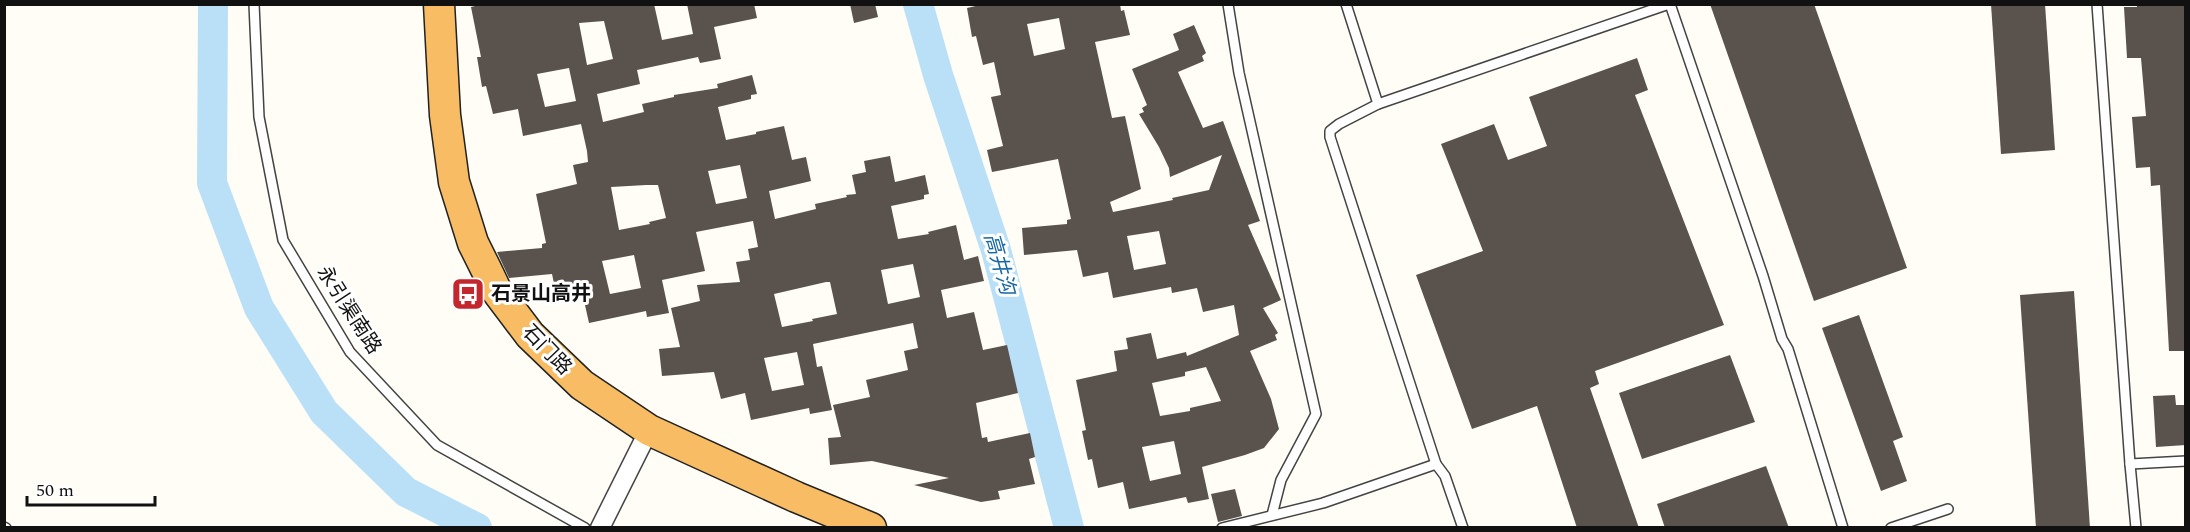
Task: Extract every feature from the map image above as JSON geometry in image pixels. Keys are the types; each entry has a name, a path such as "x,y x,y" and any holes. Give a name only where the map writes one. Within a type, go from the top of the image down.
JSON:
{"highway":[{"name":"石门路","path":"424,4 430,109 447,217 459,250 479,289 522,349 567,395 645,437 835,528"},
{"name":"石门路","path":"440,4 445,115 454,182 473,243 496,290 530,335 582,385 645,437 871,528"}],"street":[{"path":"600,528 645,437"}],"lane":[{"name":"永引渠南路","path":"254,4 258,117 283,240 350,352 437,445 585,528"},
{"path":"1228,4 1239,74 1316,414 1281,480 1272,515"},
{"path":"1346,4 1378,104"},
{"path":"1463,528 1445,476 1436,464 1330,137 1330,131 1378,104 1670,4 1763,276 1782,339 1788,349 1843,528"},
{"path":"2097,4 2136,528"},
{"path":"2130,464 2186,461"},
{"path":"1222,528 1323,503 1436,464"},
{"path":"1891,528 1948,509"}],"building":[{"path":"483,4 654,4 662,40 693,34 687,4 754,4 757,18 714,27 721,59 700,63 698,57 637,70 640,84 597,94 603,122 644,112 642,104 674,97 674,95 718,88 717,84 752,75 757,94 751,95 751,99 718,107 726,140 784,126 792,160 806,157 811,181 769,191 775,219 816,209 815,204 856,194 852,175 866,172 864,161 890,156 895,182 925,175 929,194 924,195 924,199 891,206 898,239 929,234 928,232 956,225 964,260 978,256 984,281 941,290 947,318 974,312 983,350 1007,345 1018,393 976,403 982,438 987,437 988,442 1030,433 1035,457 1029,459 1035,484 998,491 1000,499 981,502 914,485 949,478 872,461 830,465 828,438 841,437 833,405 870,397 866,380 908,370 904,351 918,348 913,323 813,344 817,367 822,366 832,410 810,414 809,408 751,420 745,393 721,399 714,372 662,376 659,349 680,347 671,308 700,301 697,285 740,282 736,262 750,260 748,249 758,247 753,221 696,232 705,271 662,280 669,313 647,317 646,311 589,323 583,296 558,302 552,274 509,278 497,252 542,248 542,244 546,243 536,194 577,184 573,165 588,162 587,151 581,124 523,136 518,109 493,114 486,86 482,87 477,57 481,57 471,7","holes":["604,21 613,59 587,65 579,23","569,68 576,101 545,107 537,74","740,165 747,198 716,204 708,171","658,185 666,218 649,222 650,224 619,230 611,187","634,255 641,288 610,294 602,261","913,264 920,297 888,304 881,270","830,282 837,314 782,327 774,294","797,352 804,385 772,391 764,358"]},
{"path":"850,4 875,4 878,17 854,23"},
{"path":"984,4 1120,4 1121,11 1124,10 1130,35 1095,42 1112,118 1125,116 1141,189 1110,202 1113,212 1209,190 1222,155 1170,177 1169,168 1159,147 1139,114 1144,112 1142,108 1147,105 1132,69 1179,50 1173,34 1194,25 1206,53 1202,56 1204,61 1178,72 1203,128 1223,121 1260,221 1248,225 1281,300 1263,308 1278,333 1275,335 1277,340 1250,351 1271,399 1279,429 1264,448 1202,467 1209,499 1188,503 1186,497 1129,509 1123,482 1098,488 1092,459 1088,460 1082,431 1086,430 1076,380 1117,371 1114,351 1128,349 1126,338 1151,333 1157,359 1186,352 1187,356 1239,335 1234,305 1203,312 1197,288 1172,293 1171,287 1113,298 1108,272 1083,277 1077,250 1024,255 1022,228 1067,224 1067,220 1071,219 1058,159 992,172 987,150 1003,146 991,97 1001,95 994,62 983,65 976,36 972,37 967,8","holes":["1059,18 1065,49 1034,56 1027,24","1159,231 1166,264 1134,270 1127,236","1206,367 1221,401 1190,408 1190,411 1160,416 1152,383 1185,376 1185,372","1174,441 1181,474 1150,481 1142,447"]},
{"path":"1710,4 1814,4 1907,268 1814,301"},
{"path":"1991,4 2045,4 2055,150 2001,154"},
{"path":"2137,4 2186,4 2186,351 2169,351 2160,185 2151,186 2150,167 2136,168 2132,117 2146,116 2141,58 2127,58 2124,7 2137,7"},
{"path":"1637,58 1648,90 1635,95 1724,325 1595,371 1599,384 1590,388 1639,528 1577,528 1537,406 1472,429 1416,275 1483,251 1441,144 1494,124 1508,160 1547,146 1529,97"},
{"path":"2074,291 2090,528 2036,528 2020,295"},
{"path":"1859,315 1903,437 1893,441 1907,481 1881,491 1822,328"},
{"path":"1730,355 1755,422 1642,459 1619,393"},
{"path":"2175,395 2176,405 2186,405 2186,445 2156,447 2153,396"},
{"path":"1766,466 1789,528 1665,528 1657,504"},
{"path":"1235,489 1242,516 1218,522 1211,494"}],"waterway":[{"path":"213,4 212,183 259,308 324,412 406,492 477,528"},
{"name":"高井沟","path":"918,4 938,75 996,250 1069,528"}],"place":[{"name":"石景山高井","path":"468,294"}]}
